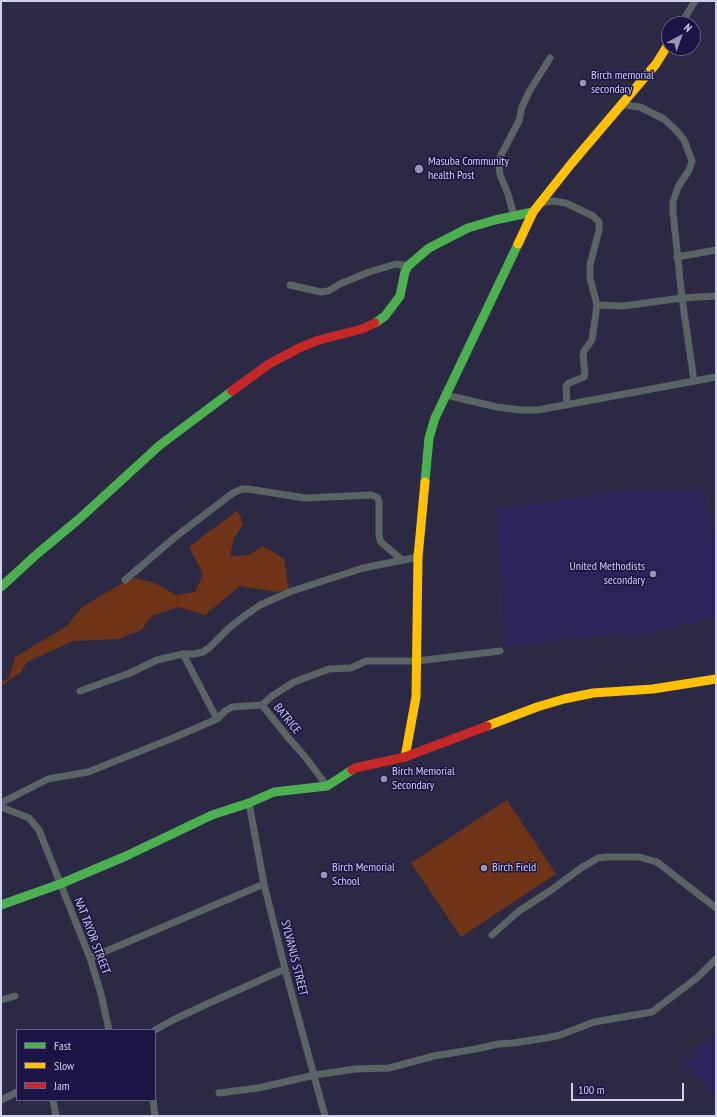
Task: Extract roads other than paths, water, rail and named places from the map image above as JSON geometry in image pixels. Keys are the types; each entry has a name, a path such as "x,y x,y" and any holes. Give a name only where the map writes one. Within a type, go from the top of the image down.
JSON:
{"street":[{"path":"686,16 695,1"},
{"path":"405,756 414,710 417,661 418,557 429,438 435,418 533,212 570,164 623,105 661,56"},
{"path":"514,216 508,194 500,175 499,167 501,155 519,121 522,107 529,92 550,58"},
{"path":"623,105 640,107 664,119 684,140 692,161 689,170 678,187 673,202 677,256 694,381"},
{"path":"540,203 553,201 566,203 593,216 599,222 599,230 590,265 590,278 597,305 592,340 584,351 583,356 585,374 582,378 569,383 566,386 567,405"},
{"path":"1,588 37,554 79,519 160,446 269,364 319,340 372,325 385,316 400,296 405,272 408,266 429,248 468,228 533,212"},
{"path":"677,256 716,250"},
{"path":"290,285 321,292 328,291 340,284 369,272 396,264 408,266"},
{"path":"597,305 623,306 682,298 716,296"},
{"path":"446,395 497,407 520,410 538,410 716,377"},
{"path":"125,580 174,538 233,493 242,489 305,498 372,495 377,497 379,502 379,536 381,542 402,560"},
{"path":"80,691 130,673 157,660 184,654 194,654 209,648 229,628 243,617 260,605 276,597 363,568 418,557"},
{"path":"262,705 272,696 294,682 329,669 351,668 366,661 417,661 500,651"},
{"path":"184,654 216,719"},
{"path":"1,906 60,884 126,856 212,815 248,803 274,792 327,786 355,768 405,756 537,707 564,699 593,693 653,688 716,679"},
{"name":"BATRICE","path":"1,803 48,779 88,772 216,719 232,707 262,705 327,786"},
{"name":"SYLVANUS STREET","path":"248,803 264,884 285,969 325,1116"},
{"name":"NAT TAYOR STREET","path":"1,806 29,818 39,830 90,958 101,994 109,1029"},
{"path":"492,935 519,911 598,858 639,858 657,862 716,908"},
{"path":"90,958 264,884"},
{"path":"219,1093 258,1088 314,1075 355,1069 389,1068 434,1056 476,1050 498,1044 546,1038 560,1035 594,1022 652,1012 698,978 716,959"},
{"path":"156,1029 207,1004 285,969"},
{"path":"1,1000 15,996"},
{"path":"1,1100 16,1092"},
{"path":"53,1101 56,1116"},
{"path":"153,1101 155,1116"}],"place":[{"name":"Birch memorial secondary","path":"583,83"},
{"name":"Masuba Community health Post","path":"419,169"},
{"name":"United Methodists secondary","path":"653,574"},
{"name":"Birch Memorial Secondary","path":"384,779"},
{"name":"Birch Field","path":"484,868"},
{"name":"Birch Memorial School","path":"324,875"}]}
